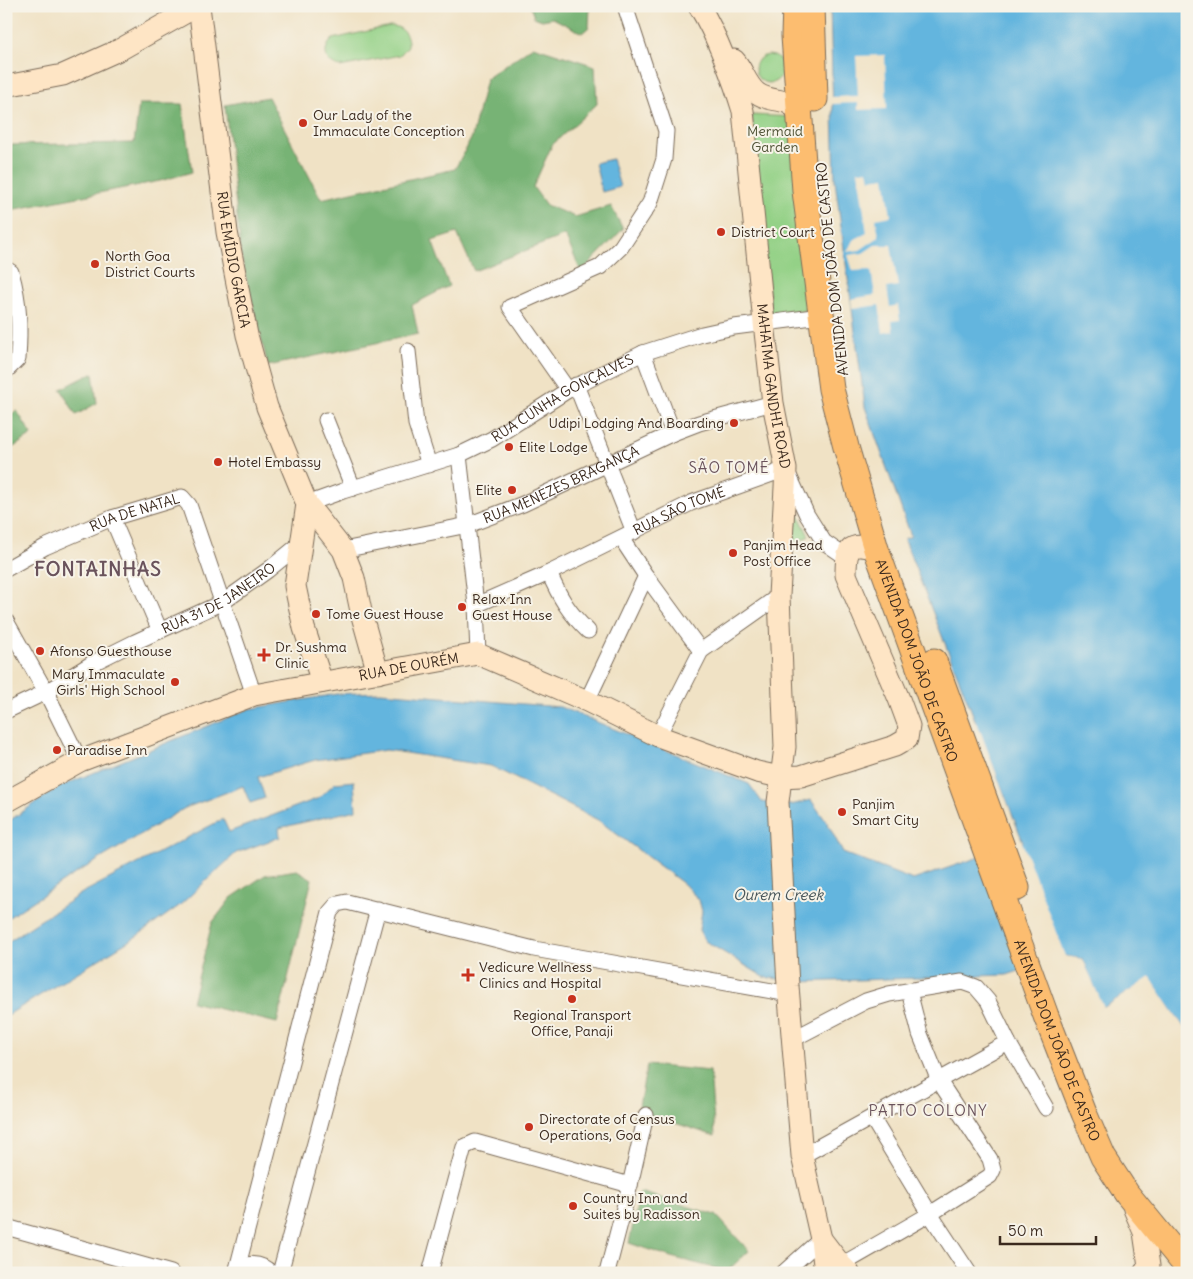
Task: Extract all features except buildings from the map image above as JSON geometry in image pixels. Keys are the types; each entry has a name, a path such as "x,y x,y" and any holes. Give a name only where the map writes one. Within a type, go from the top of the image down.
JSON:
{"main road":[{"path":"6,86 63,75 122,49 198,6"},
{"name":"RUA EMÍDIO GARCIA","path":"198,6 227,232 241,307 268,406 307,504 343,550 354,578 362,616 378,673"},
{"name":"MAHATMA GANDHI ROAD","path":"699,6 717,43 743,111 764,323 774,402 786,469 779,596 785,747 778,802 788,990 802,1156 821,1239 839,1270"},
{"name":"AVENIDA DOM JOÃO DE CASTRO","path":"795,6 794,36 805,191 831,390 876,548 950,731 1054,1014 1084,1113 1099,1148 1127,1194 1187,1267"},
{"name":"AVENIDA DOM JOÃO DE CASTRO","path":"812,6 821,189 844,383 855,434 950,731"},
{"path":"717,43 737,62 753,89 764,97 793,104 800,112"},
{"path":"300,544 307,504"},
{"name":"RUA 31 DE JANEIRO","path":"300,544 295,586 304,628 322,682"},
{"path":"478,654 587,701 658,736 757,772 780,777 801,776 895,746 907,739 909,726 846,575 846,557 851,549 862,544 876,548"},
{"name":"RUA DE OURÉM","path":"6,802 80,760 254,695 478,654"},
{"name":"AVENIDA DOM JOÃO DE CASTRO","path":"1054,1014 1098,1103 1118,1149 1140,1187 1187,1241"},
{"path":"1127,1194 1144,1232 1148,1266 1144,1273"}],"street":[{"path":"625,6 666,131 664,159 650,203 621,247 600,267 510,307 572,388 607,465 628,535 646,576 701,651"},
{"path":"6,269 12,272 17,290 20,318 18,360 6,370"},
{"name":"RUA CUNHA GONÇALVES","path":"307,504 459,455 492,439 572,388 643,353 702,334 764,323 821,316"},
{"path":"408,351 416,424 429,465"},
{"path":"643,353 672,433"},
{"name":"RUA MENEZES BRAGANÇA","path":"343,550 468,525 523,504 672,433 699,423 774,402"},
{"path":"326,420 353,488"},
{"path":"459,455 476,605 478,654"},
{"path":"786,469 807,515 824,542 846,557"},
{"name":"RUA SÃO TOMÉ","path":"476,605 549,574 691,503 786,469"},
{"name":"RUA DE NATAL","path":"6,569 45,547 112,518 182,497 189,504 254,695"},
{"path":"112,518 160,631"},
{"name":"RUA 31 DE JANEIRO","path":"6,711 46,692 92,664 223,602 268,570 300,544"},
{"path":"549,574 565,606 588,631"},
{"path":"587,701 646,576"},
{"path":"658,736 701,651 779,596"},
{"path":"6,621 46,692 80,760"},
{"path":"236,1271 330,912 337,904 347,902 534,949 788,990"},
{"path":"280,1273 378,910"},
{"path":"792,1039 866,1001 889,994 962,982 976,987 988,1001 1008,1042 1046,1108"},
{"path":"839,1270 990,1176 993,1170 990,1159 939,1081 920,1034 909,991"},
{"path":"802,1156 1008,1042"},
{"path":"607,1273 646,1115"},
{"path":"872,1118 930,1214 969,1273"},
{"path":"430,1273 464,1147 475,1142 630,1185"},
{"path":"6,1227 171,1273"},
{"path":"783,1273 821,1239"},
{"path":"236,1271 245,1265 253,1264 262,1266 271,1273"}],"green space":[{"path":"530,6 590,6 589,27 582,33 553,18 542,20 534,17"},
{"path":"390,26 398,27 406,34 408,46 400,55 340,67 331,63 326,56 327,47 333,39"},
{"path":"533,46 595,66 597,104 552,145 533,187 546,205 575,217 611,206 623,229 581,272 565,235 474,271 457,233 432,241 449,286 412,305 418,334 268,366 242,261 225,105 268,97 321,199 455,169 472,137 486,79"},
{"path":"769,55 779,59 783,69 779,79 769,83 759,79 755,69 759,59"},
{"path":"139,104 182,104 192,172 160,181 6,211 6,145 134,143"},
{"name":"Mermaid Garden","path":"752,115 794,117 812,310 771,314"},
{"path":"93,373 97,403 76,415 61,389"},
{"path":"17,411 32,435 6,452 6,416"},
{"path":"798,514 809,536 794,544 793,516"},
{"path":"297,870 312,879 277,1023 192,1002 212,923 231,898 265,875"},
{"path":"647,1065 710,1071 715,1136 638,1111"},
{"path":"640,1192 716,1215 749,1251 727,1271 671,1257 629,1243"}],"water":[{"name":"Ourem Creek","path":"830,6 1187,6 1187,1032 1150,978 1103,1008 1083,959 1065,956 1007,975 799,982 764,977 705,941 699,930 702,911 699,900 684,884 598,820 491,766 386,750 315,760 258,777 265,798 250,803 243,786 185,808 73,875 6,919 6,823 59,787 249,709 337,694 380,692 560,707 749,784 762,802 791,805 811,800 828,824 843,853 913,880 1023,842 904,539 911,536 865,407 835,181"},
{"path":"612,159 620,187 602,192 595,163"},
{"path":"354,781 356,810 279,828 280,837 236,853 179,906 137,936 6,1016 6,943 82,893 223,819 229,832 319,798 335,783"}],"pier":[{"path":"885,55 887,109 858,110 858,103 832,104 832,97 858,96 856,56"},
{"path":"868,170 870,179 885,177 891,216 876,219 879,237 860,250 847,252 853,240 867,233 858,171"},
{"path":"875,245 891,245 898,286 887,288 890,307 898,305 900,320 892,321 893,331 883,333 879,305 852,309 851,299 875,295 871,270 853,271 848,255 863,253"},
{"path":"977,722 1065,956 1083,959 1104,1008 1150,977 1187,1032 1187,1035 1149,981 1103,1010 1082,962 1065,959 1022,973 980,855 1020,840 974,723"}],"place":[{"name":"Our Lady of the Immaculate Conception","path":"303,123"},
{"name":"District Court","path":"721,232"},
{"name":"North Goa District Courts","path":"95,264"},
{"name":"Udipi Lodging And Boarding","path":"734,423"},
{"name":"Elite Lodge","path":"509,447"},
{"name":"Hotel Embassy","path":"218,462"},
{"name":"Elite","path":"512,490"},
{"name":"Panjim Head Post Office","path":"733,553"},
{"name":"Relax Inn Guest House","path":"462,607"},
{"name":"Tome Guest House","path":"316,614"},
{"name":"Afonso Guesthouse","path":"40,651"},
{"name":"Dr. Sushma Clinic","path":"264,655"},
{"name":"Mary Immaculate Girls' High School","path":"175,682"},
{"name":"Paradise Inn","path":"57,750"},
{"name":"Panjim Smart City","path":"842,812"},
{"name":"Vedicure Wellness Clinics and Hospital","path":"468,975"},
{"name":"Regional Transport Office, Panaji","path":"572,999"},
{"name":"Directorate of Census Operations, Goa","path":"529,1127"},
{"name":"Country Inn and Suites by Radisson","path":"573,1206"}],"district":[{"name":"SÃO TOMÉ","path":"729,468"},
{"name":"FONTAINHAS","path":"98,569"},
{"name":"PATTO COLONY","path":"928,1111"}]}
